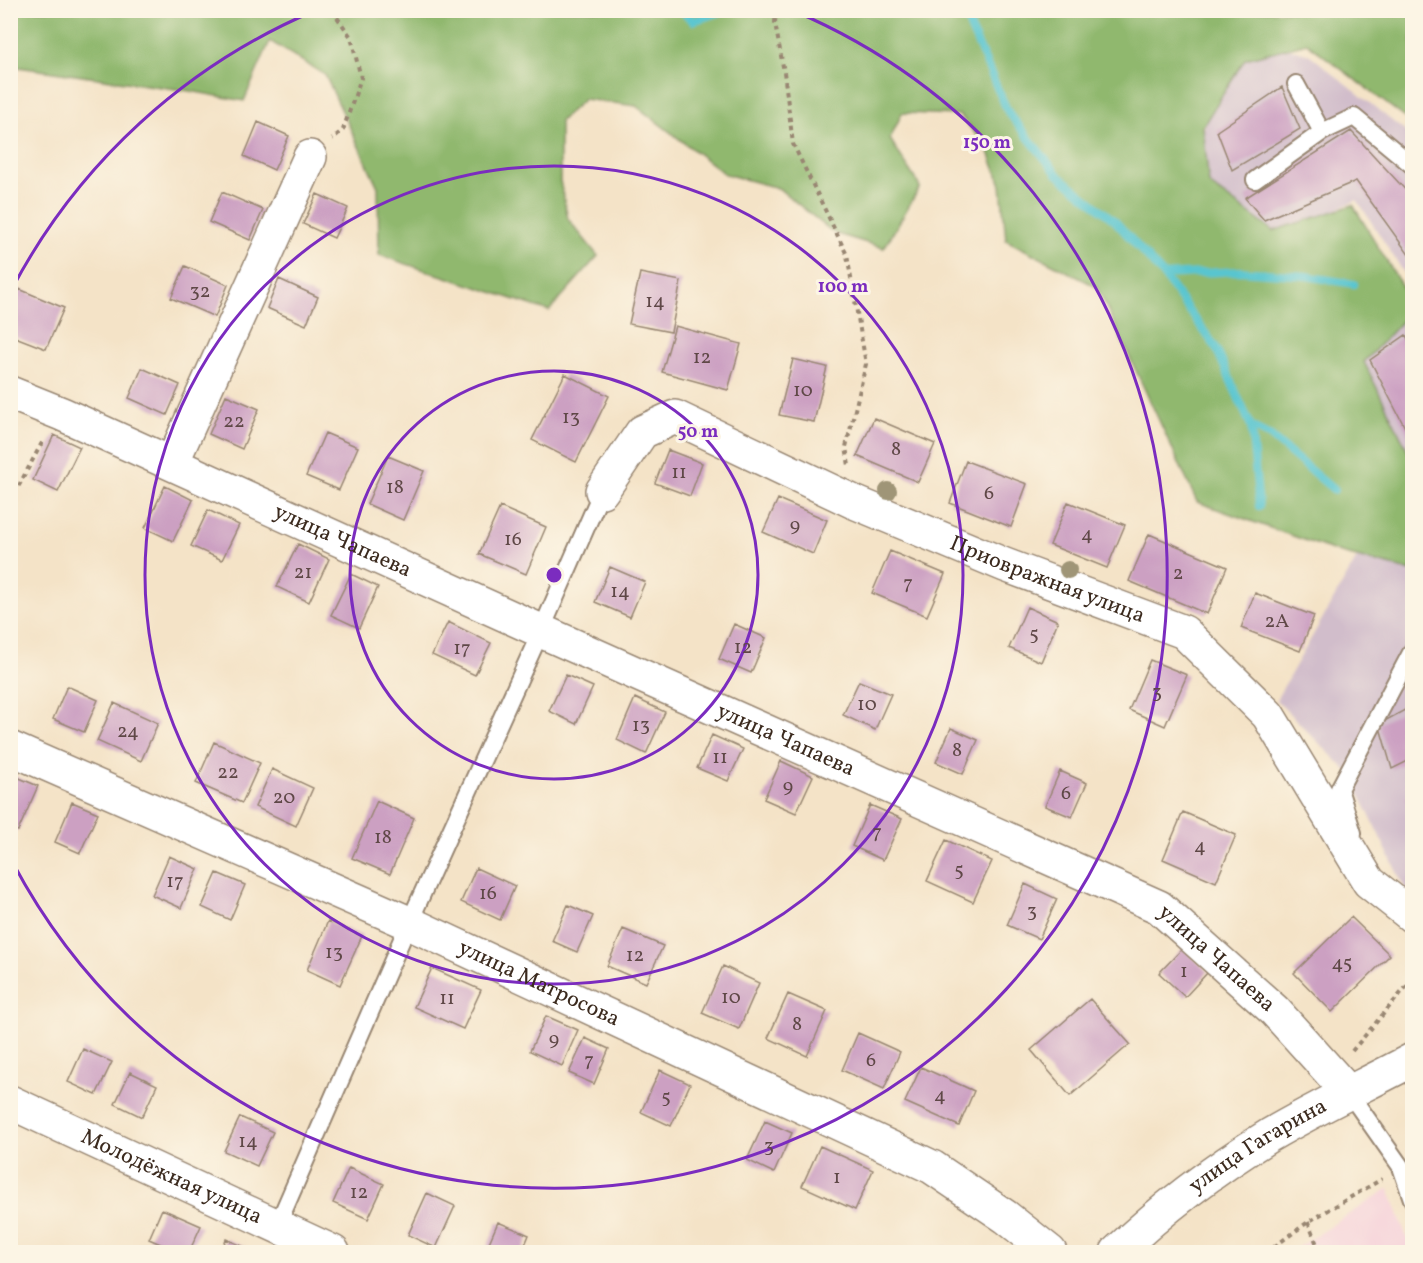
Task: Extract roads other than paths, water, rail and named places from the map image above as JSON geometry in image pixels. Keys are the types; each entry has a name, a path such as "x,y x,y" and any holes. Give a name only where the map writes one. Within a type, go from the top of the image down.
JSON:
{"street":[{"path":"172,463 310,157"},
{"name":"улица Чапаева","path":"10,393 172,463 541,631 1159,907 1275,1011 1348,1093"},
{"name":"Приовражная улица","path":"602,491 642,432 675,417 855,502 1005,565 1184,632 1268,715 1369,882 1413,916"},
{"name":"улица Матросова","path":"10,748 409,923 932,1167 1006,1217 1050,1252"},
{"name":"улица Гагарина","path":"1116,1252 1143,1227 1211,1174 1271,1134 1413,1060"},
{"name":"Молодёжная улица","path":"10,1102 333,1252"}],"lane":[{"path":"1296,84 1322,132"},
{"path":"1255,180 1322,132 1354,117 1413,165"},
{"path":"277,1226 409,923 602,491"},
{"path":"1369,882 1339,789 1413,651"},
{"path":"1348,1093 1401,1167 1413,1199"}],"waterway":[{"path":"681,10 693,21 727,10"},
{"path":"965,10 967,20 1008,112 1058,175 1115,221 1163,275 1215,346 1251,426 1259,506"},
{"path":"1163,275 1240,271 1306,276 1354,284"},
{"path":"1251,426 1270,436 1334,490"}]}
